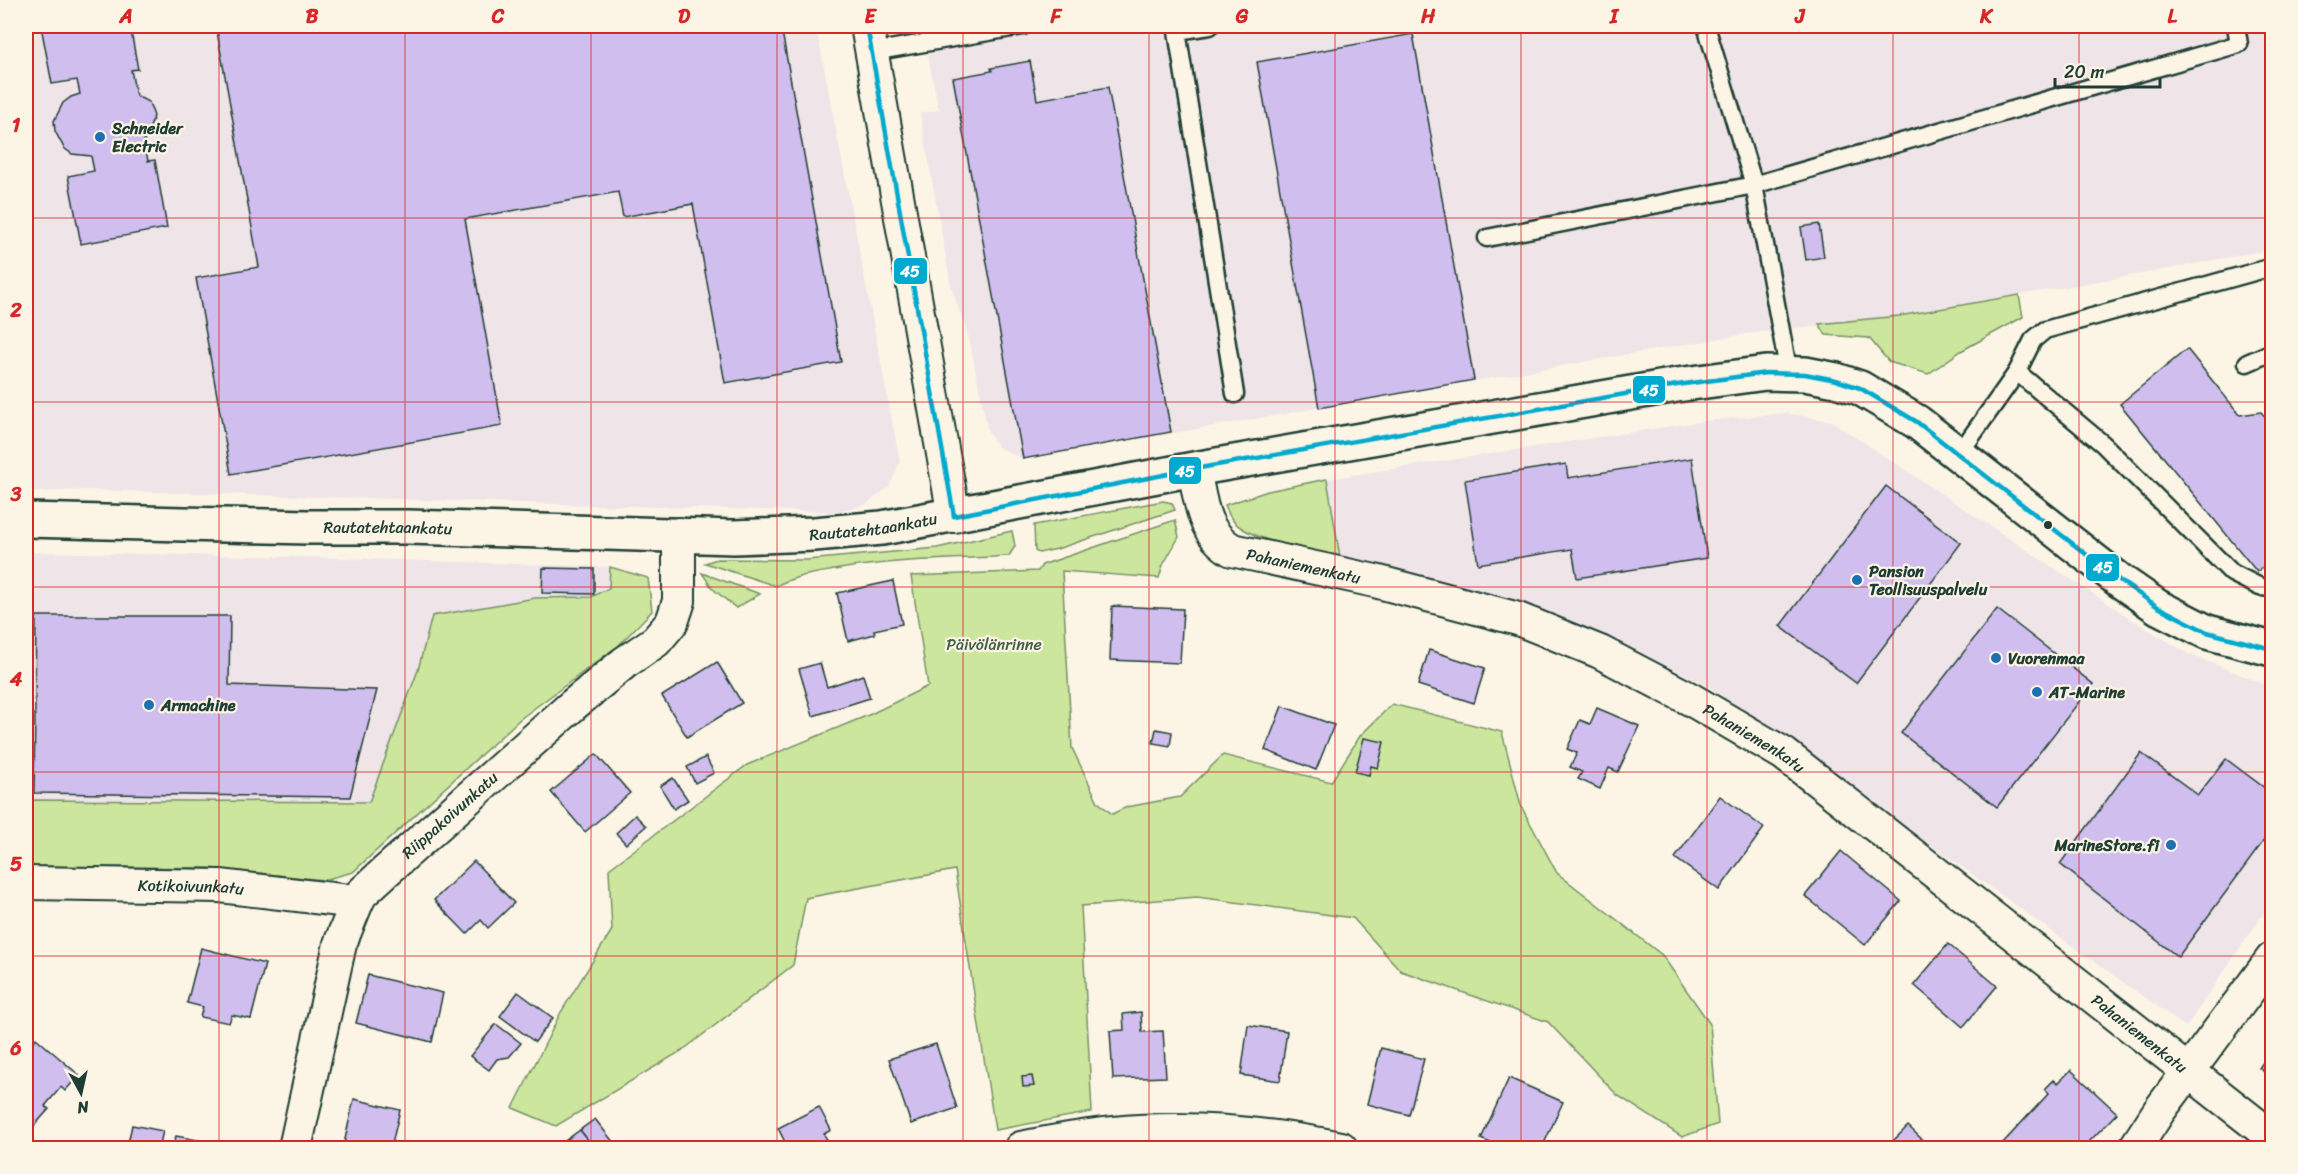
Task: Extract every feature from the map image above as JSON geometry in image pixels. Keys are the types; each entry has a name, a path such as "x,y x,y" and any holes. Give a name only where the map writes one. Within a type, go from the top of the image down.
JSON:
{"street":[{"path":"870,39 954,516"},
{"name":"Rautatehtaankatu","path":"26,520 308,527 408,527 734,537 814,534 882,528 954,516 1194,468 1677,385 1766,373 1805,374 1836,380 1860,388 1917,422 2119,580 2158,607 2207,632 2272,649"},
{"name":"Pahaniemenkatu","path":"1194,468 1206,522 1214,536 1232,550 1375,581 1518,619 1600,652 1692,700 1784,754 2272,1137"},
{"name":"Riippakoivunkatu","path":"296,1149 340,944 361,894 573,705 624,663 656,641 672,622 680,601 679,534"},
{"name":"Kotikoivunkatu","path":"26,883 220,886 357,902"},
{"path":"2135,1149 2189,1071 2272,959"},
{"path":"1021,1149 1070,1138 1141,1130 1251,1135 1341,1149"}],"lane":[{"path":"870,39 1023,26"},
{"path":"1210,26 1176,28 1235,394"},
{"path":"1706,26 1754,185 1789,374"},
{"path":"1487,238 1754,185 2239,44 2236,26"},
{"path":"1959,454 2017,372 2032,340 2045,330 2272,267"},
{"path":"2247,363 2272,352"},
{"path":"2017,372 2103,444 2232,573 2260,587 2272,588"}],"shaded area":[{"path":"26,26 816,26 900,462 889,487 865,505 834,512 87,490 26,492"},
{"path":"922,26 2272,26 2272,249 1899,316 1746,334 1023,459 998,447 988,432 969,338 951,286 920,113 939,110"},
{"path":"1787,413 1831,421 2142,626 2189,654 2272,687 2272,901 2186,1027 1705,684 1606,637 1518,603 1340,557 1327,479 1704,421"},
{"path":"26,552 305,557 610,567 609,588 591,597 535,598 432,617 418,670 369,802 26,800"}],"green space":[{"path":"2019,295 2023,317 1961,351 1928,374 1889,362 1869,338 1826,335 1819,324 1899,316"},
{"path":"1327,479 1340,557 1281,544 1251,533 1231,518 1225,505 1268,491"},
{"path":"1163,501 1172,503 1175,510 1057,549 1039,553 1035,551 1034,525"},
{"name":"Päivölänrinne","path":"1175,520 1179,537 1163,565 1159,578 1062,571 1072,748 1098,802 1112,814 1127,807 1180,797 1223,755 1331,782 1360,736 1392,704 1502,732 1521,806 1557,873 1662,955 1710,1024 1718,1124 1682,1137 1617,1095 1548,1022 1401,971 1353,918 1197,897 1081,906 1092,1112 995,1130 955,870 806,898 793,965 683,1050 556,1126 513,1108 561,1012 612,930 609,869 747,765 871,714 928,686 911,576 1038,571 1042,565"},
{"path":"1012,531 1015,546 1009,556 874,564 808,575 776,586 705,563 717,559 807,560 937,548"},
{"path":"610,567 648,578 652,611 618,646 520,719 353,872 323,880 209,868 26,866 26,800 369,802 418,670 432,616 535,598 591,597 609,588"},
{"path":"702,573 760,594 736,608 713,589"}],"building":[{"name":"Schneider Electric","path":"41,26 130,26 138,69 131,70 136,96 149,102 154,116 149,130 143,134 148,161 155,160 167,228 81,244 68,176 94,171 91,156 72,154 64,148 55,131 54,121 63,103 80,94 77,80 52,84"},
{"path":"216,26 781,26 841,362 725,383 693,204 623,217 618,192 465,219 502,426 231,474 196,278 259,267"},
{"path":"1413,34 1474,380 1319,408 1257,62"},
{"path":"1030,61 1037,100 1108,87 1171,432 1023,459 953,78"},
{"path":"1819,224 1824,257 1806,260 1801,227"},
{"path":"2187,349 2240,415 2261,412 2272,424 2272,560 2257,572 2120,404"},
{"path":"1692,458 1707,558 1577,578 1572,549 1478,564 1465,480 1566,464 1568,478"},
{"path":"1886,486 1961,543 1856,683 1780,626"},
{"path":"543,568 594,569 594,594 542,593"},
{"path":"893,581 902,624 874,630 875,634 848,641 837,593"},
{"path":"1112,606 1183,609 1180,663 1110,660"},
{"path":"1997,609 2093,684 1997,807 1901,733"},
{"path":"36,616 230,616 229,685 377,690 350,797 34,793"},
{"path":"1429,650 1485,668 1474,703 1418,685"},
{"path":"717,662 742,703 687,737 662,696"},
{"path":"820,663 827,687 863,675 870,698 813,716 799,669"},
{"path":"1282,706 1334,725 1316,770 1265,750"},
{"path":"1597,708 1639,726 1618,772 1609,768 1600,789 1578,779 1582,772 1570,767 1577,753 1567,749 1580,720 1590,724"},
{"path":"1156,729 1172,732 1170,746 1153,743"},
{"path":"1364,738 1384,742 1378,768 1371,766 1369,775 1355,772"},
{"path":"2141,753 2198,795 2226,759 2266,789 2272,807 2272,820 2268,835 2178,957 2060,864"},
{"path":"596,754 630,793 585,832 551,792"},
{"path":"706,757 714,773 695,783 687,767"},
{"path":"673,778 688,800 674,809 660,786"},
{"path":"1720,796 1764,828 1719,890 1675,858"},
{"path":"635,815 646,826 626,844 616,833"},
{"path":"1841,851 1901,901 1865,945 1805,896"},
{"path":"474,861 514,903 488,928 481,920 467,934 434,900"},
{"path":"1948,944 1997,986 1963,1027 1914,985"},
{"path":"201,948 265,964 251,1019 232,1015 229,1023 200,1017 203,1007 187,1003"},
{"path":"368,975 443,993 432,1042 356,1023"},
{"path":"518,992 553,1018 535,1042 500,1016"},
{"path":"1141,1012 1142,1032 1163,1031 1166,1077 1113,1079 1110,1031 1124,1030 1123,1014"},
{"path":"496,1024 521,1043 509,1057 497,1059 489,1070 470,1056"},
{"path":"1248,1025 1287,1031 1280,1081 1241,1075"},
{"path":"36,1038 79,1075 65,1091 61,1087 45,1106 49,1109 26,1135 26,1043 29,1047"},
{"path":"936,1044 957,1108 911,1124 889,1059"},
{"path":"1381,1048 1424,1059 1409,1115 1367,1104"},
{"path":"2272,1049 2272,1078 2259,1068"},
{"path":"2071,1070 2117,1113 2083,1148 2007,1148 2002,1144 2049,1093 2045,1089 2054,1080 2058,1083"},
{"path":"1032,1076 1034,1086 1023,1087 1022,1077"},
{"path":"1509,1078 1563,1102 1542,1148 1502,1148 1481,1139"},
{"path":"354,1099 400,1110 391,1148 343,1148"},
{"path":"819,1107 831,1130 824,1134 831,1148 788,1148 778,1128"},
{"path":"595,1119 618,1148 594,1148 580,1130"},
{"path":"132,1125 163,1131 159,1148 127,1148"},
{"path":"1908,1126 1931,1148 1886,1148"},
{"path":"580,1130 594,1148 571,1148 565,1141"},
{"path":"176,1136 209,1142 208,1148 173,1148"}],"transit line":[{"name":"45","path":"867,26 954,516"},
{"name":"45","path":"954,516 1194,469 1677,385 1766,373 1805,374 1836,380 1860,388 1917,422 2119,580 2158,607 2207,632 2272,649"}],"place":[{"name":"Schneider Electric","path":"100,137"},
{"name":"Pansion Teollisuuspalvelu","path":"1857,580"},
{"name":"Vuorenmaa","path":"1996,658"},
{"name":"AT-Marine","path":"2037,692"},
{"name":"Armachine","path":"149,705"},
{"name":"MarineStore.fi","path":"2171,845"}]}
